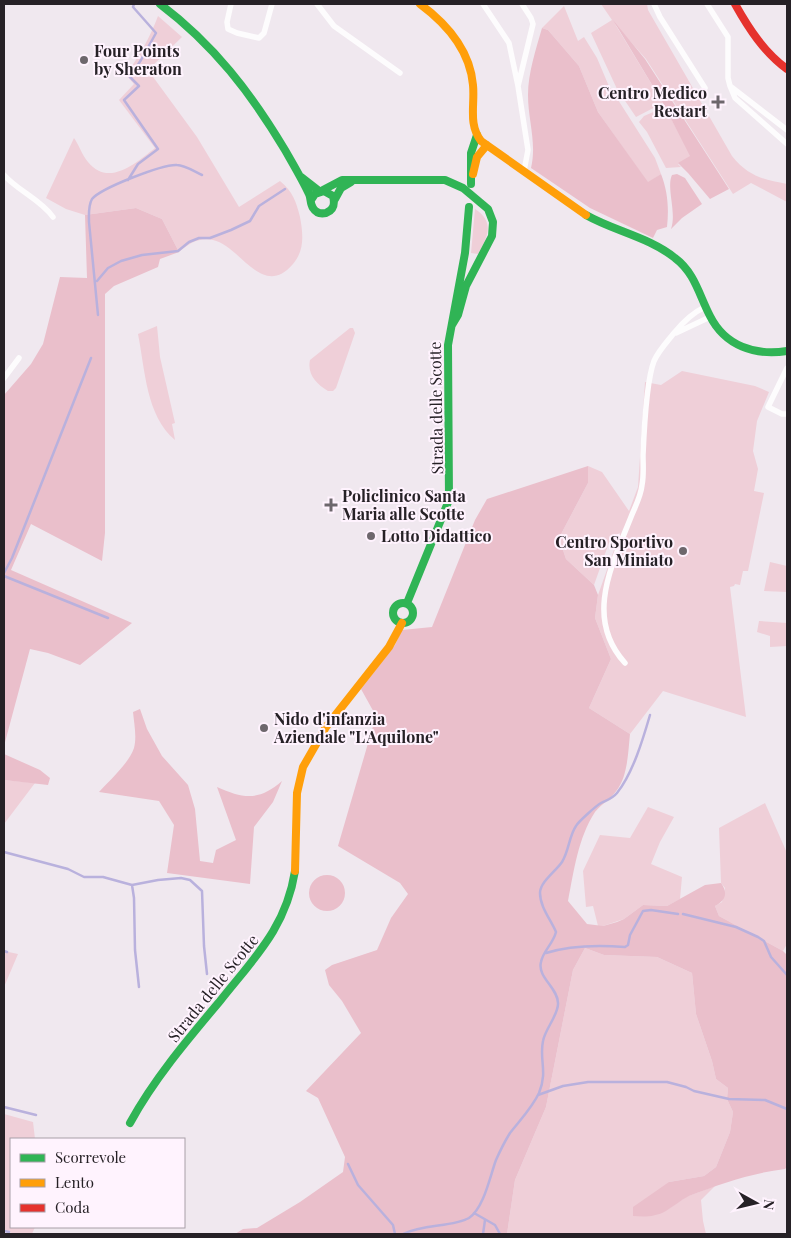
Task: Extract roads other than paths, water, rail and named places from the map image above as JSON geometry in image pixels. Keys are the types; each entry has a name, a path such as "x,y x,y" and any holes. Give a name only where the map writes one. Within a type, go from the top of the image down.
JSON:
{"street":[{"path":"160,4 180,18 205,41 237,78 256,105 299,176 314,210 322,214 331,211 334,206 334,200 330,193 321,191 299,176"},
{"path":"231,4 227,22 228,29 256,38 262,37 264,33 272,4"},
{"path":"316,4 334,26 400,72"},
{"path":"420,4 448,28 460,46 466,59 472,82 474,128 477,135 486,145 590,216 648,241 675,257 693,276 710,317 726,337 743,348 763,353 787,351"},
{"path":"483,4 509,44 528,150 524,171"},
{"path":"518,86 533,24 522,4"},
{"path":"654,4 660,17 705,88"},
{"path":"707,4 728,38 728,73 730,86 735,98 787,144"},
{"path":"735,4 763,48 787,69"},
{"path":"730,86 787,130"},
{"path":"477,135 472,145 470,156 470,184 477,157 486,145"},
{"path":"4,175 42,205 53,218"},
{"path":"311,200 315,193 337,182 346,180 439,180 452,182 463,188 486,206 492,219 490,239 465,289 458,316 450,326"},
{"path":"334,200 341,188 352,181"},
{"name":"Strada delle Scotte","path":"407,603 449,500 447,354 450,326 464,264 469,207"},
{"path":"464,264 468,267 479,260"},
{"path":"625,663 615,650 608,633 604,614 604,595 608,578 642,488 644,433 652,369 661,349 672,335 687,318 706,307"},
{"path":"672,335 710,317"},
{"path":"4,378 19,358"},
{"path":"787,368 768,407 782,414 787,414"},
{"name":"Strada delle Scotte","path":"130,1123 152,1086 223,996 259,955 269,940 284,908 294,873 296,859 295,801 298,779 303,766 336,714 393,643 402,623 408,621 413,616 413,610 407,603"},
{"name":"Strada delle Scotte","path":"402,623 395,619 393,610 398,604 407,603"}],"waterway":[{"path":"128,180 138,164 158,149 124,100 139,86 130,77 156,33 133,7 134,4"},
{"path":"98,315 89,222 89,208 92,199 119,183 159,168 177,165 202,175"},
{"path":"97,281 108,268 121,261 142,255 178,251 189,242 199,238 210,238 250,221 259,206 285,189"},
{"path":"4,573 12,558 91,358"},
{"path":"4,576 108,618"},
{"path":"403,1234 462,1221 474,1213 483,1199 496,1160 504,1143 539,1093 543,1078 543,1041 558,1007 555,992 542,973 541,967 542,958 556,932 540,898 541,889 545,881 562,862 577,824 599,804 613,797 623,785 637,756 650,715"},
{"path":"4,852 68,869 84,877 103,877 132,885 181,878 190,880 202,891 207,974"},
{"path":"132,885 139,987"},
{"path":"546,953 565,948 585,946 625,947 628,945 630,935 643,911 651,910 678,914"},
{"path":"683,914 736,927 758,937 764,941 771,957 787,975"},
{"path":"538,1095 563,1086 588,1082 667,1082 694,1091 729,1099 765,1100 787,1109"},
{"path":"4,1107 36,1115"},
{"path":"348,1164 358,1185 393,1225 395,1234"},
{"path":"474,1213 495,1225 500,1234"},
{"path":"483,1234 485,1220"},
{"path":"4,1231 9,1232"}],"place":[{"name":"Four Points by Sheraton","path":"84,60"},
{"name":"Centro Medico Restart","path":"718,102"},
{"name":"Policlinico Santa Maria alle Scotte","path":"331,505"},
{"name":"Lotto Didattico","path":"371,536"},
{"name":"Centro Sportivo San Miniato","path":"683,551"},
{"name":"Nido d'infanzia Aziendale \"L'Aquilone\"","path":"264,728"}]}
